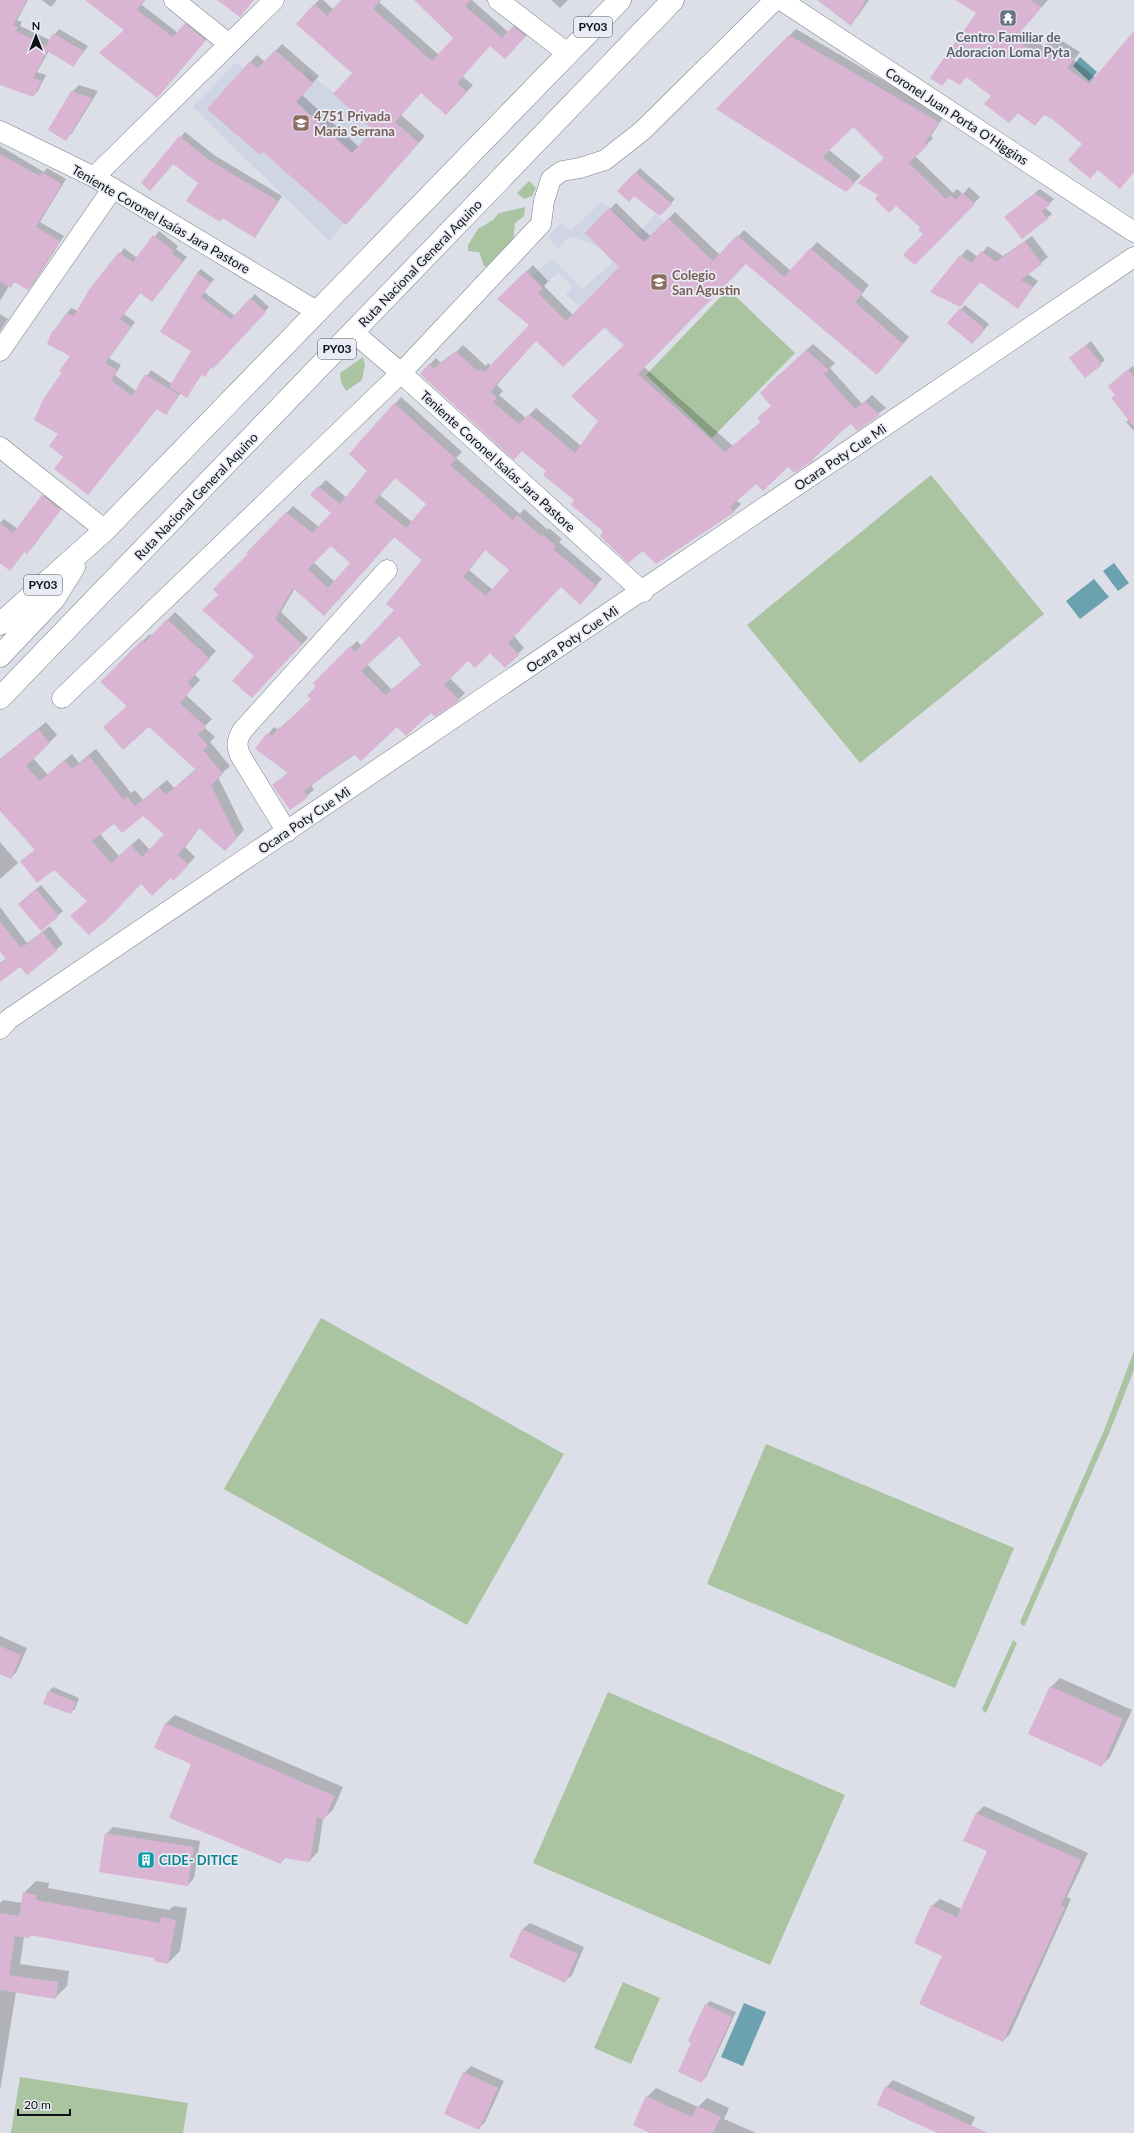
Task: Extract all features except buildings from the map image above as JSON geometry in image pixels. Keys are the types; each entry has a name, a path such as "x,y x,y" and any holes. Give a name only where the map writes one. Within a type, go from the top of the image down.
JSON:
{"highway":[{"name":"PY03","path":"0,624 105,530 620,0"},
{"name":"Ruta Nacional General Aquino","path":"0,698 673,0"},
{"path":"0,656 54,599 87,546"}],"street":[{"path":"174,0 229,44"},
{"path":"94,177 274,0"},
{"path":"498,0 567,53"},
{"path":"62,698 401,373 541,224 544,201 552,179 562,171 580,168 605,160 642,131 775,0"},
{"name":"Coronel Juan Porta O'Higgins","path":"781,0 1134,232"},
{"name":"Teniente Coronel Isaías Jara Pastore","path":"0,131 94,177 318,312"},
{"path":"0,351 113,188"},
{"name":"Ocara Poty Cue Mi","path":"3,1019 286,832 1131,264"},
{"name":"Teniente Coronel Isaías Jara Pastore","path":"353,332 401,373 643,592"},
{"path":"0,447 105,530"},
{"path":"286,832 240,755 237,748 237,740 242,731 387,570"}],"shaded area":[{"path":"236,62 278,100 307,71 388,138 380,181 329,241 193,107"},
{"name":"Colegio San Agustin","path":"602,201 638,233 656,214 731,279 645,366 566,295 572,286 558,272 545,286 533,276 552,258 583,289 612,262 598,246 570,236 558,248 547,237 562,223 571,231"}],"green space":[{"path":"529,181 536,188 532,196 524,199 517,193"},
{"path":"525,207 524,216 515,223 513,242 491,268 484,266 479,252 468,251 468,245 478,229 493,220 499,213"},
{"path":"728,289 795,353 712,438 646,375"},
{"path":"363,357 365,365 362,380 346,391 341,382 340,373"},
{"path":"931,475 1044,614 860,763 747,625"},
{"path":"321,1318 564,1454 467,1625 224,1489"},
{"path":"1134,1351 1134,1370 1110,1431 1025,1625 1023,1626 1020,1622 1105,1428"},
{"path":"766,1444 1014,1548 955,1688 707,1584"},
{"path":"1013,1640 1017,1643 985,1713 982,1709"},
{"path":"608,1692 845,1795 770,1965 533,1863"},
{"path":"623,1982 660,1998 631,2064 594,2048"},
{"path":"20,2077 188,2103 183,2133 11,2133"}],"water":[{"path":"1080,57 1097,72 1089,81 1073,66"},
{"path":"1114,563 1129,583 1118,591 1103,571"},
{"path":"1094,579 1109,597 1080,619 1066,601"},
{"path":"744,2003 766,2012 743,2066 721,2057"}],"place":[{"name":"Centro Familiar de Adoracion Loma Pyta","path":"1008,18"},
{"name":"4751 Privada Maria Serrana","path":"301,123"},
{"name":"Colegio San Agustin","path":"659,282"},
{"name":"CIDE- DITICE","path":"146,1860"}]}
